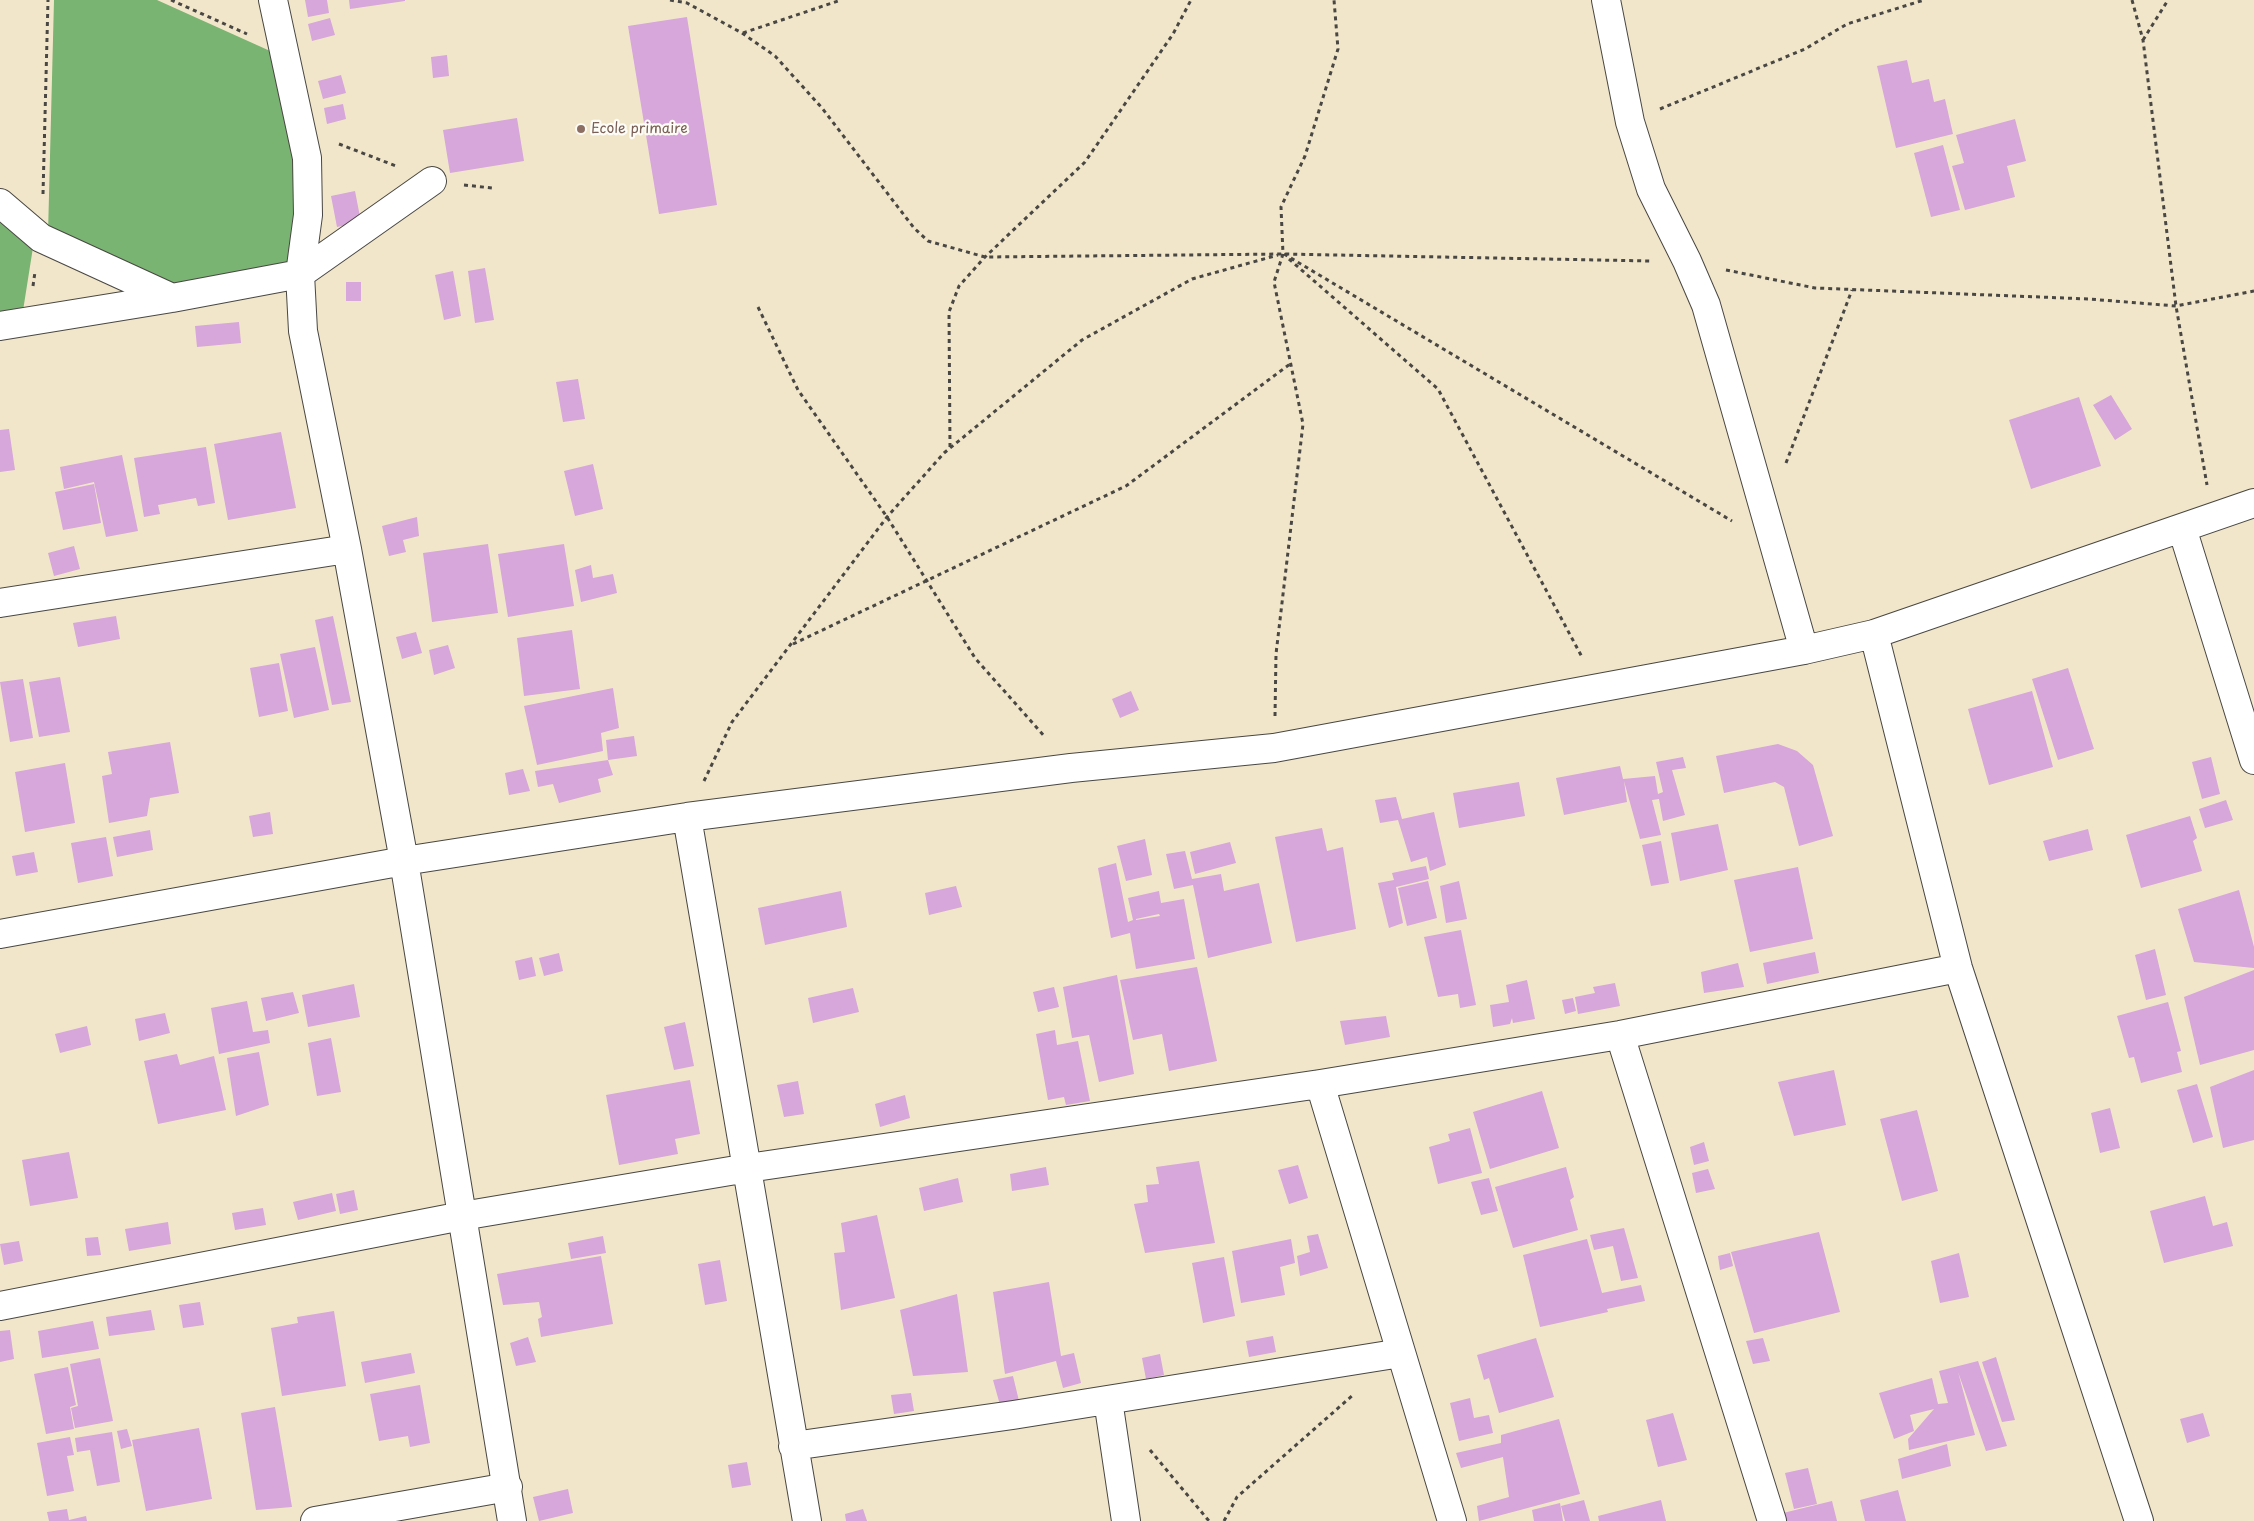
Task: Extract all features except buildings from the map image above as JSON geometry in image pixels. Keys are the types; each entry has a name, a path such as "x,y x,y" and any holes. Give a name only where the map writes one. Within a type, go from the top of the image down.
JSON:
{"street":[{"path":"273,0 307,158 308,215 300,274 303,331 347,549 404,860 508,1487 512,1521"},
{"path":"1606,0 1630,122 1651,189 1687,261 1706,305 1804,650"},
{"path":"0,326 172,298 300,274 432,181"},
{"path":"0,203 41,238 172,298"},
{"path":"0,934 404,860 687,818 1071,768 1274,748 1804,650 1874,634 2254,503"},
{"path":"2182,528 2254,760"},
{"path":"0,603 347,549"},
{"path":"1874,634 1958,968 2140,1521"},
{"path":"687,818 748,1168 793,1446 808,1521"},
{"path":"0,1306 462,1216 748,1168 1320,1084 1620,1035 1958,968"},
{"path":"1620,1035 1772,1521"},
{"path":"1320,1084 1452,1521"},
{"path":"793,1446 1108,1400 1401,1353"},
{"path":"1108,1400 1126,1521"},
{"path":"315,1521 508,1487"}],"path":[{"path":"27,322 41,238 48,0"},
{"path":"171,0 284,51"},
{"path":"670,0 687,4 742,34 776,56 822,108 921,235 928,241 985,257 1283,254 1687,261 1815,288 2089,299 2176,306 2254,291"},
{"path":"742,34 841,0"},
{"path":"950,448 949,312 960,286 985,257 1085,162 1173,34 1191,0"},
{"path":"1274,748 1276,654 1303,424 1274,282 1283,254 1281,206 1305,156 1338,49 1334,0"},
{"path":"1630,122 1805,49 1847,24 1924,0"},
{"path":"2132,0 2143,40 2176,306 2212,518"},
{"path":"2143,40 2168,0"},
{"path":"1283,254 1438,389 1598,688"},
{"path":"687,818 732,722 887,517 950,448 1082,340 1192,279 1283,254 1733,521"},
{"path":"1782,472 1852,290"},
{"path":"758,307 798,390 887,517 975,658 1071,768"},
{"path":"792,644 1126,486 1291,364"},
{"path":"1224,1521 1237,1497 1357,1392"},
{"path":"1146,1445 1209,1521"}],"green space":[{"path":"54,0 157,0 279,55 301,161 295,267 178,291 48,234"},
{"path":"0,212 34,241 22,317 0,320"}],"place":[{"name":"Ecole primaire","path":"581,129"}]}
